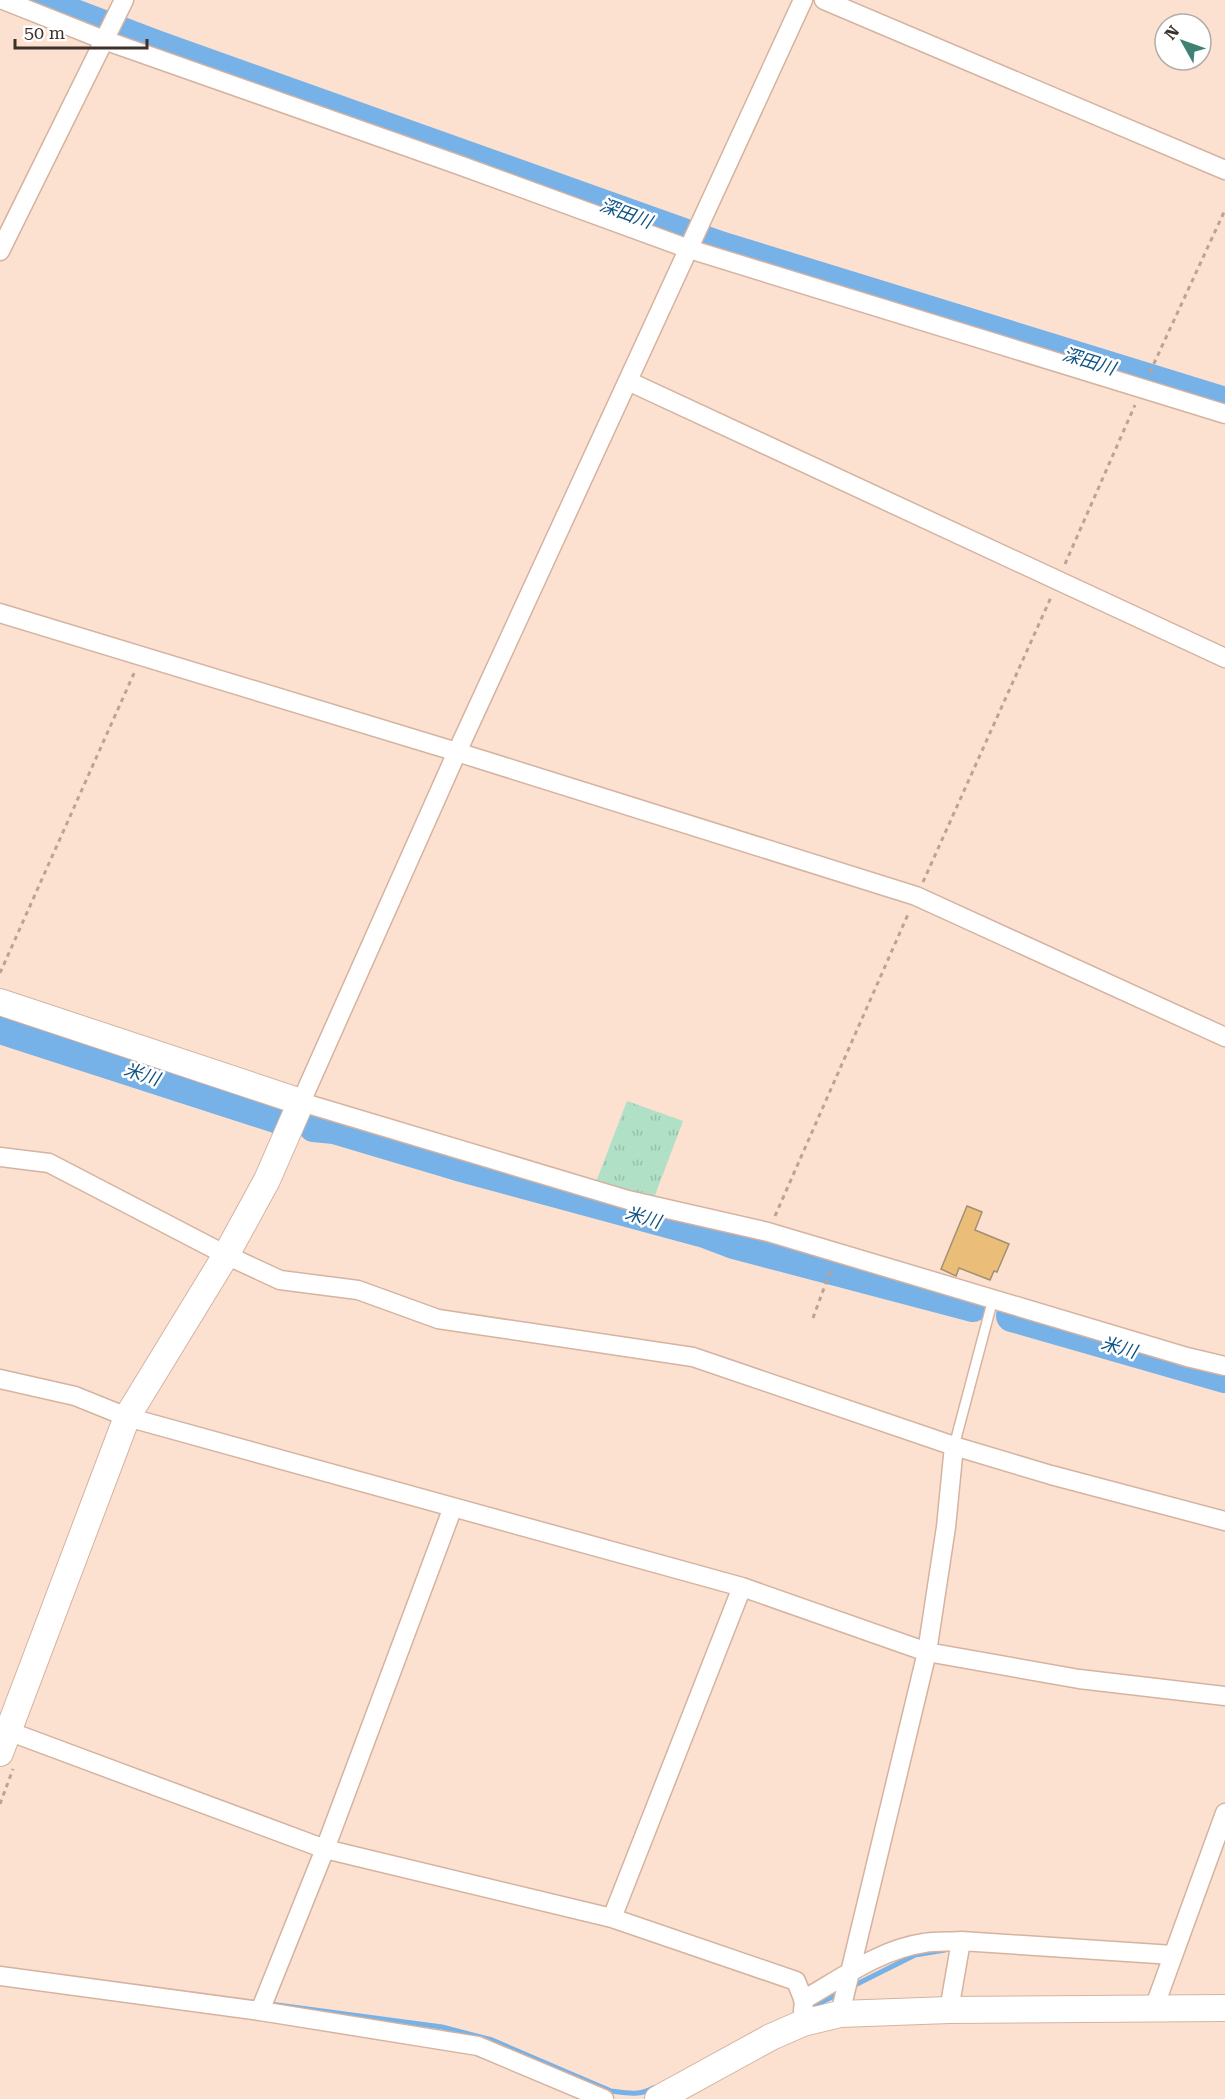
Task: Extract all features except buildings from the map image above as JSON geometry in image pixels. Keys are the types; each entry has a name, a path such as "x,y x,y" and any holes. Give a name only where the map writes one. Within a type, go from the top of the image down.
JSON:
{"street":[{"path":"3,0 104,40 689,249 1225,414"},
{"path":"0,251 124,0"},
{"path":"803,0 457,752 267,1180 226,1255 127,1418 11,1741 325,1849 612,1918 796,1981 803,2012"},
{"path":"824,0 1225,171"},
{"path":"628,381 1225,658"},
{"path":"0,613 457,752 916,896 1225,1037"},
{"path":"0,1002 301,1102 628,1200 768,1232 1225,1366"},
{"path":"0,1157 48,1163 226,1255 280,1280 358,1290 438,1319 693,1357 954,1446 1052,1476 1225,1521"},
{"path":"0,1379 75,1396 127,1418 742,1587 927,1652 1079,1679 1225,1696"},
{"path":"840,2014 927,1652 946,1527 954,1446"},
{"path":"260,2011 325,1849 453,1508"},
{"path":"612,1918 742,1587"},
{"path":"1154,2008 1225,1813"},
{"path":"949,2010 961,1941"},
{"path":"658,2099 771,2037 850,1971 901,1949 923,1943 961,1941 1173,1955"},
{"path":"0,1976 260,2011 478,2046 604,2099"},
{"path":"803,2012 840,2014 949,2010 1225,2008"}],"lane":[{"path":"954,1446 993,1299"}],"path":[{"path":"768,1232 1143,388 1225,210"},
{"path":"0,973 142,656"},
{"path":"813,1318 830,1272"},
{"path":"0,1804 11,1741"}],"green space":[{"path":"627,1101 683,1121 654,1198 596,1182"}],"waterway":[{"name":"深田川","path":"35,0 156,46 720,247 1225,403"},
{"name":"米川","path":"0,1028 285,1120"},
{"name":"米川","path":"314,1126 334,1128 458,1165 705,1232 734,1243 973,1306"},
{"name":"米川","path":"1012,1316 1225,1377"},
{"path":"851,1987 915,1955 945,1950"},
{"path":"808,2009 840,1993"},
{"path":"270,2004 442,2027 492,2040 611,2091 638,2093 653,2088"}]}
